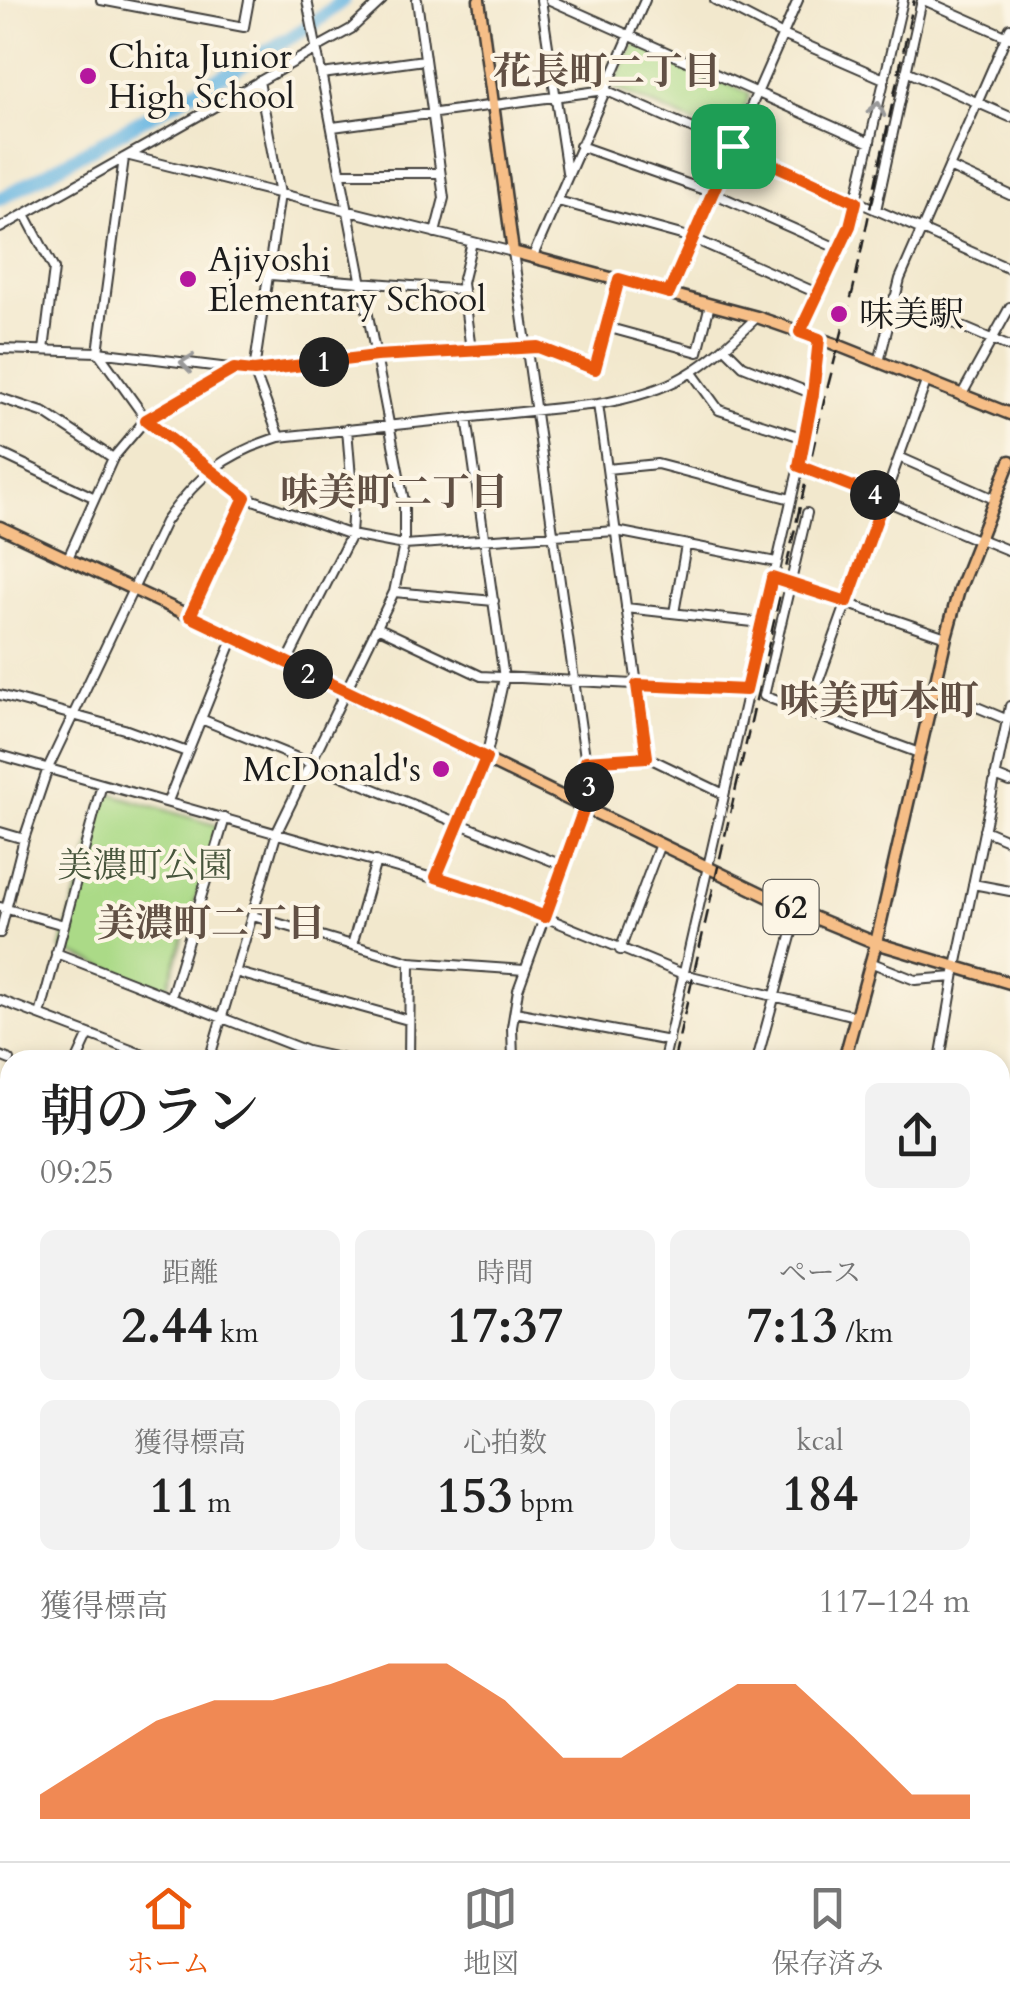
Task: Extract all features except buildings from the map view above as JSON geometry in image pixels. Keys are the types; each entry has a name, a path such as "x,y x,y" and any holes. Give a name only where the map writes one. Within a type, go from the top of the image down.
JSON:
{"main road":[{"path":"478,0 513,252 756,317 1010,414"},
{"path":"846,1050 876,943 946,636 978,539 1010,462"},
{"name":"62","path":"0,527 798,911 955,972 1010,983"}],"street":[{"path":"101,0 147,4 244,27 249,0"},
{"path":"318,41 351,28 382,0"},
{"path":"417,0 444,198 435,232"},
{"path":"541,0 568,176"},
{"path":"550,0 870,143"},
{"path":"533,256 645,0"},
{"path":"715,0 884,79"},
{"path":"669,293 798,0"},
{"path":"800,332 850,226 903,0"},
{"path":"876,210 923,0 1009,34 894,298 879,362"},
{"path":"211,1050 277,832 394,592 404,545 404,501 391,424 318,41 307,4"},
{"path":"0,228 312,51"},
{"path":"322,74 424,60"},
{"path":"906,71 1010,117"},
{"path":"259,80 280,194 254,371 279,437"},
{"path":"333,126 605,90 1010,269"},
{"path":"580,146 713,193 839,249"},
{"path":"127,157 513,252 590,792 524,970 515,1012 514,1050"},
{"path":"127,157 98,352 146,420 245,497 350,535 404,545 616,531 776,562"},
{"path":"948,167 1010,195"},
{"path":"342,173 440,173"},
{"path":"558,201 692,238 817,294"},
{"path":"26,214 54,269 44,350"},
{"path":"471,350 463,290 472,242"},
{"path":"270,276 463,290"},
{"path":"0,348 98,352 254,371 376,356 538,347 595,369 619,279"},
{"path":"894,298 1010,348"},
{"path":"698,352 710,304"},
{"path":"961,396 1010,307"},
{"path":"0,932 3,908 48,768 165,522 210,469 240,450 279,437 643,396 692,374 756,317"},
{"path":"606,327 698,352 706,364"},
{"path":"666,1050 792,499 813,394 819,339"},
{"path":"725,348 743,366 813,394"},
{"path":"68,558 114,458 146,420 234,369"},
{"path":"692,374 719,410 804,438"},
{"path":"807,713 926,382"},
{"path":"0,398 45,413 114,458"},
{"path":"598,404 647,757"},
{"path":"436,877 486,758 504,678 467,417"},
{"path":"286,664 350,535 353,502 347,429"},
{"path":"0,453 96,498"},
{"path":"899,458 994,499"},
{"path":"607,470 657,464 792,499"},
{"path":"799,466 1010,551"},
{"path":"190,616 245,497"},
{"path":"807,513 764,696 919,754"},
{"path":"674,614 686,545"},
{"path":"772,578 946,636"},
{"path":"394,592 494,601"},
{"path":"626,608 762,623"},
{"path":"376,627 462,669 504,678 746,690"},
{"path":"168,802 234,637"},
{"path":"934,689 1009,721"},
{"path":"0,695 187,752"},
{"path":"942,1050 1010,706"},
{"path":"201,719 562,865"},
{"path":"0,755 436,877 489,894 683,974 855,1016"},
{"path":"586,761 647,757 724,794"},
{"path":"995,776 1010,782"},
{"path":"40,1015 102,784"},
{"path":"171,998 225,818"},
{"path":"984,830 1010,841"},
{"path":"0,832 24,839"},
{"path":"620,950 660,844"},
{"path":"352,945 376,860"},
{"path":"973,884 1010,891"},
{"path":"3,908 64,925"},
{"path":"760,1050 798,911"},
{"path":"253,916 410,962 524,970"},
{"path":"56,954 304,1050"},
{"path":"409,1050 410,962"},
{"path":"870,962 915,980 955,972"},
{"path":"235,972 408,1020"},
{"path":"0,1000 131,1050"},
{"path":"515,1012 668,1040"},
{"path":"82,1050 89,1034"}],"green space":[{"path":"635,41 750,94 733,138 615,88"},
{"name":"美濃町公園","path":"106,792 219,826 166,992 61,949"}],"waterway":[{"path":"0,199 312,25 343,0"}],"railway":[{"path":"676,1050 824,401 853,290 914,0"}],"place":[{"name":"Chita Junior High School","path":"88,76"},
{"name":"Ajiyoshi Elementary School","path":"188,279"},
{"name":"味美駅","path":"839,314"},
{"name":"McDonald's","path":"441,769"}],"district":[{"name":"花長町二丁目","path":"607,71"},
{"name":"味美町二丁目","path":"394,492"},
{"name":"味美西本町","path":"879,700"},
{"name":"美濃町二丁目","path":"211,923"}],"route":[{"path":"733,146 856,202 850,226 800,332 819,339 799,466 884,499 847,602 772,578 746,690 637,685 647,757 586,761 590,792 545,917 436,877 486,758 190,616 245,497 146,420 234,369 254,371 376,356 538,347 595,369 619,279 669,293 733,146"}]}
